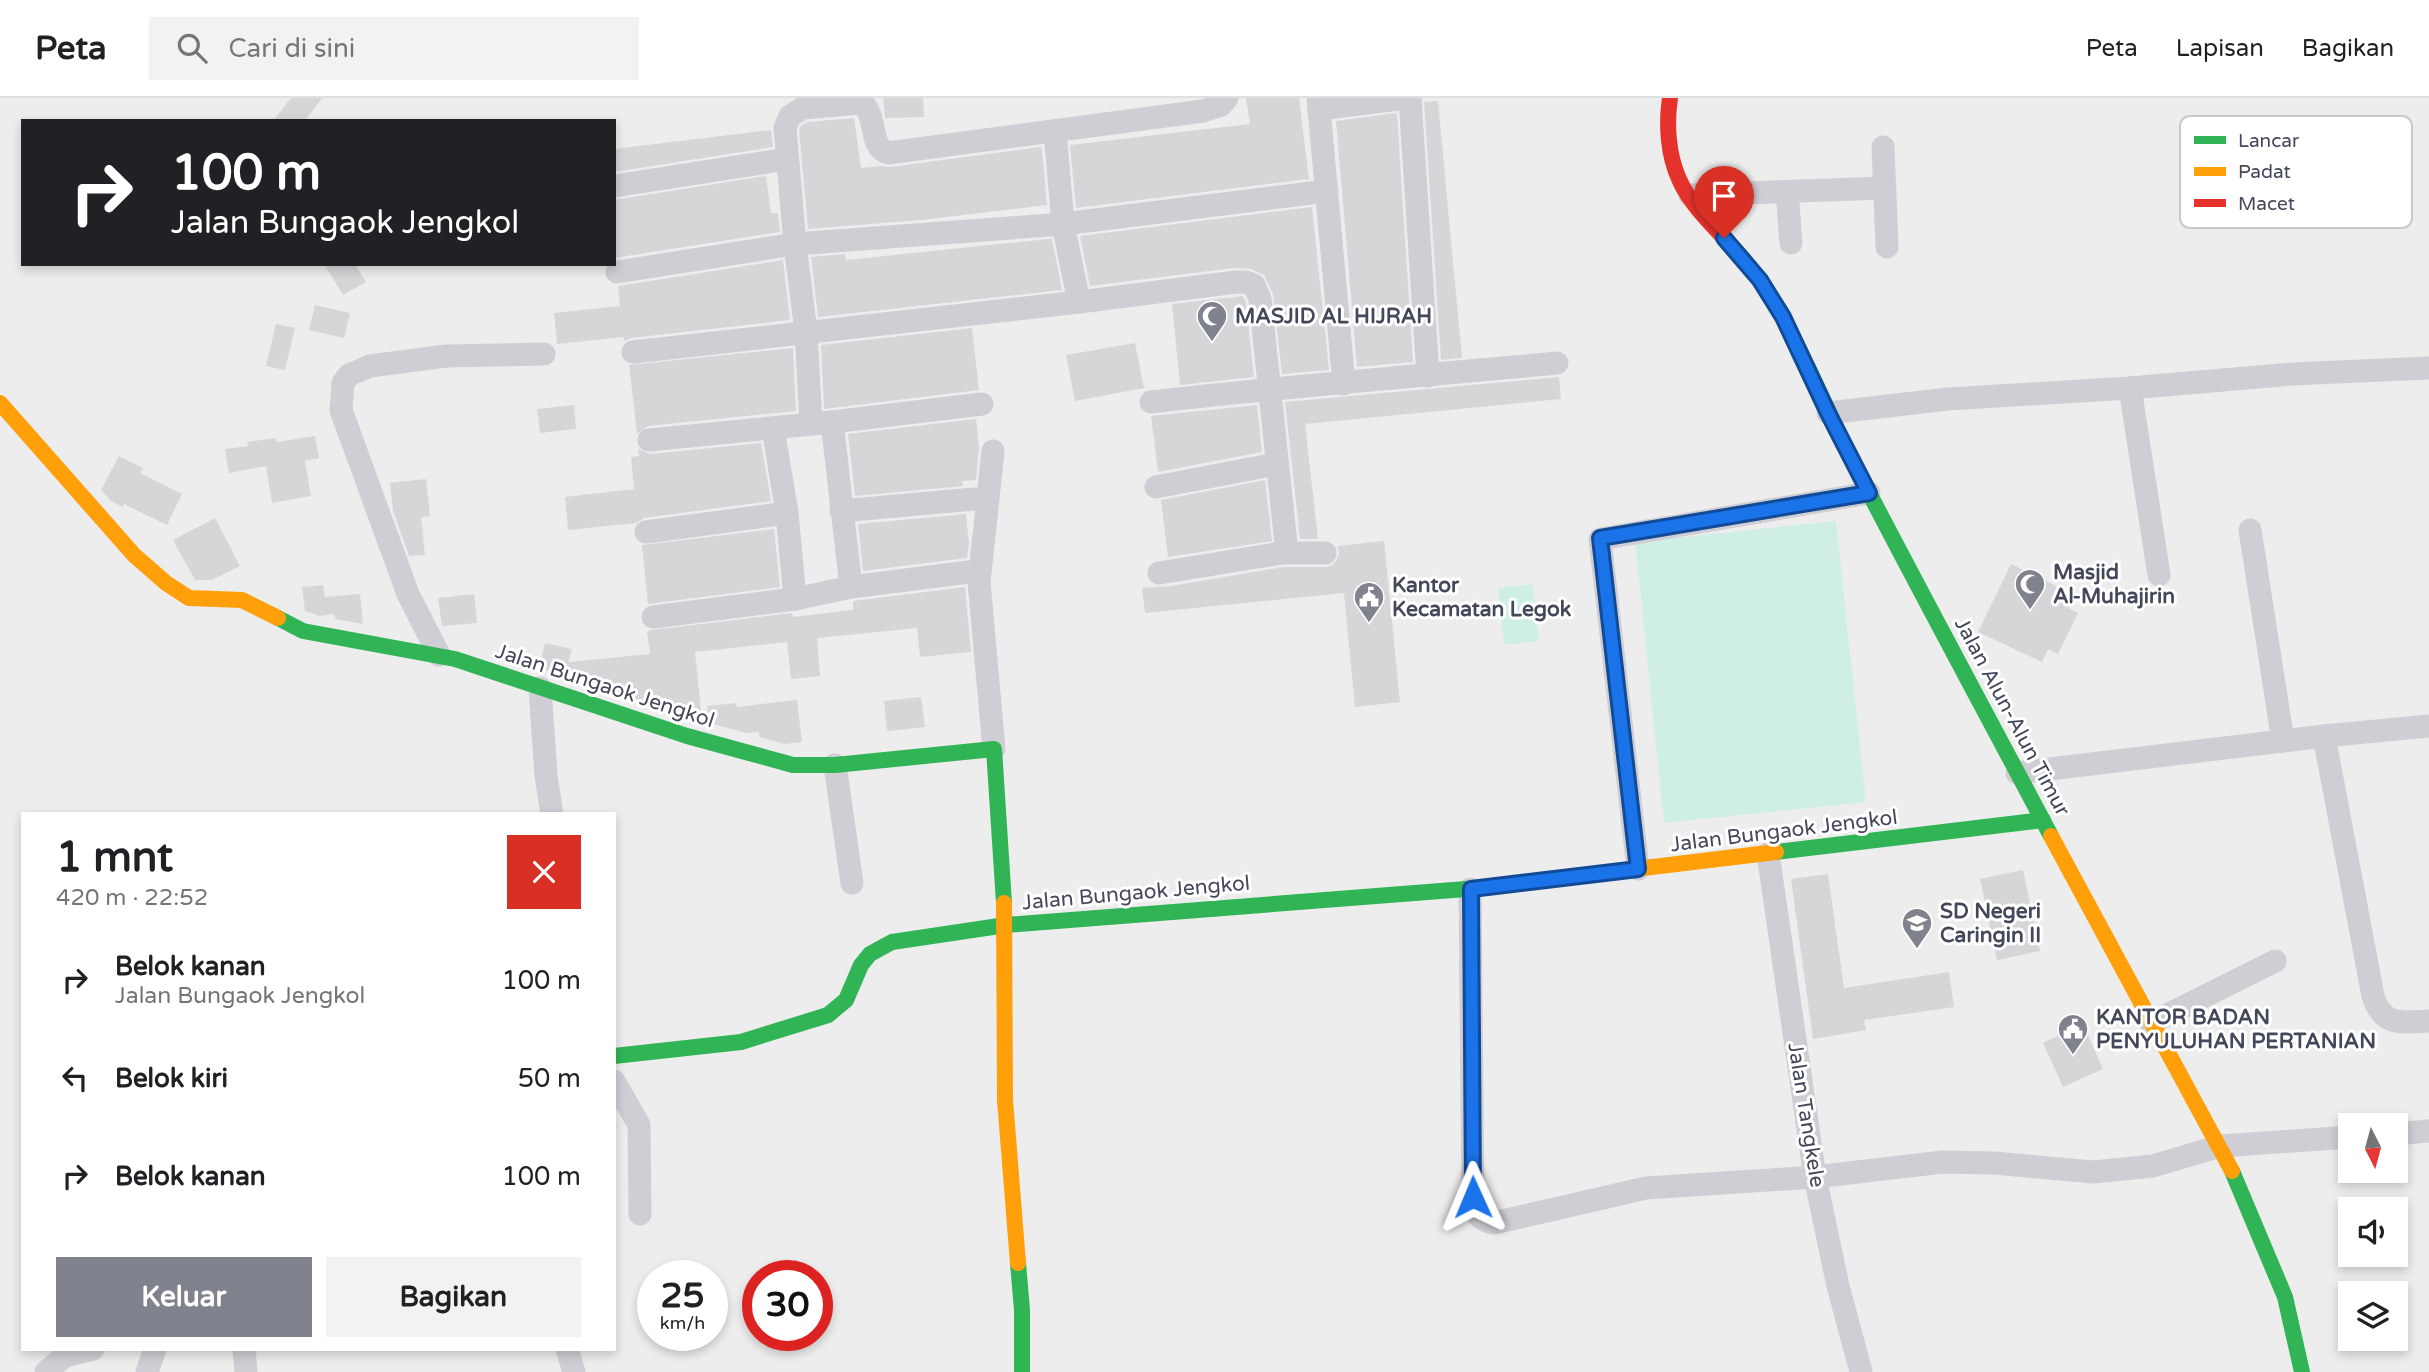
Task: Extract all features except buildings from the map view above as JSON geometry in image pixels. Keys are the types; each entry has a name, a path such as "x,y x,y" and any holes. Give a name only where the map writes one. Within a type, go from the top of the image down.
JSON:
{"street":[{"path":"851,587 841,511 806,332 787,159 785,128 790,116 803,108 857,102 866,106 878,145 885,153 1211,109 1221,105 1227,98"},
{"path":"1344,384 1318,104 1408,98 1428,376"},
{"name":"Jalan Alun-Alun Timur","path":"1670,98 1667,116 1672,159 1679,180 1706,219 1742,257 1783,317 1869,493 2151,1023 2220,1146 2255,1219 2285,1297 2302,1372"},
{"path":"1055,131 1063,224 1079,303"},
{"path":"1883,147 1887,247"},
{"path":"616,186 787,159"},
{"path":"1690,195 1885,188"},
{"path":"617,272 795,244 1063,224 1326,191"},
{"path":"1787,192 1791,243"},
{"path":"633,352 1246,282 1254,285 1260,299 1286,544 1282,553"},
{"path":"439,655 408,594 341,410 343,383 349,374 370,366 446,356 544,354"},
{"path":"1152,402 1268,388 1344,384 1557,363"},
{"path":"1828,413 1948,399 2130,388 2292,374 2429,368"},
{"path":"2130,388 2159,575"},
{"name":"Jalan Bungaok Jengkol","path":"0,403 134,555 166,583 189,598 242,600 291,626 317,635 439,655 687,736 793,765 835,765 994,749 1006,925 1471,889 2043,820"},
{"path":"649,440 982,404"},
{"path":"773,428 787,513 795,599"},
{"path":"993,452 979,582 994,749"},
{"path":"1156,486 1276,464"},
{"path":"1638,869 1600,538 1869,493"},
{"path":"841,511 974,499"},
{"path":"646,531 787,513"},
{"path":"2250,530 2283,741"},
{"path":"1158,573 1282,553 1325,553"},
{"path":"653,617 795,599 851,587 970,572"},
{"path":"540,688 546,776 552,812"},
{"path":"2017,773 2429,726"},
{"path":"2324,736 2377,1009 2383,1017 2392,1021 2429,1021"},
{"path":"835,765 852,883"},
{"name":"Jalan Tangkele","path":"1768,854 1815,1177 1838,1286 1861,1372"},
{"path":"1471,889 1473,1205 1480,1218 1494,1223 1646,1188 1815,1177 1943,1162 1994,1163 2093,1172 2153,1166 2220,1146 2338,1138"},
{"path":"616,1056 741,1042 803,1024 828,1015 846,1000 861,965 879,948 892,942 1006,925 1005,1100 1023,1310 1022,1372"},
{"path":"2151,1023 2274,961"},
{"path":"616,1085 639,1125 640,1214"},
{"path":"2408,1133 2429,1132"},
{"path":"46,1372 65,1356 85,1351"},
{"path":"146,1372 154,1351"},
{"path":"244,1351 246,1372"},
{"path":"568,1351 574,1372"}],"green space":[{"path":"1836,521 1866,802 1664,823 1635,542"},
{"path":"1533,584 1539,641 1504,645 1498,588"}],"traffic: fast":[{"path":"1730,244 1750,267 1783,319 1852,460 2051,836"},
{"path":"278,618 303,631 455,659 687,736 793,765 835,765 994,749 1004,903"},
{"path":"1776,852 2043,820"},
{"path":"616,1056 741,1042 828,1015 846,1000 861,965 870,954 892,942 1006,925 1479,888"},
{"path":"2232,1171 2285,1297 2302,1372"},
{"path":"1018,1263 1022,1310 1022,1372"}],"traffic: slow":[{"path":"0,403 134,555 166,583 189,598 242,600 278,618"},
{"path":"2051,836 2232,1171"},
{"path":"1479,888 1776,852"},
{"path":"1004,903 1005,1100 1018,1263"}],"traffic: jam":[{"path":"1670,98 1669,139 1672,160 1679,179 1695,205 1730,244"}],"place":[{"name":"MASJID AL HIJRAH","path":"1212,343"},
{"name":"Masjid Al-Muhajirin","path":"2030,611"},
{"name":"Kantor Kecamatan Legok","path":"1369,624"},
{"name":"SD Negeri Caringin II","path":"1917,950"},
{"name":"KANTOR BADAN PENYULUHAN PERTANIAN","path":"2073,1056"}],"route":[{"path":"1473,1197 1471,889 1638,869 1600,538 1869,493 1783,317 1760,280 1724,238"}]}
